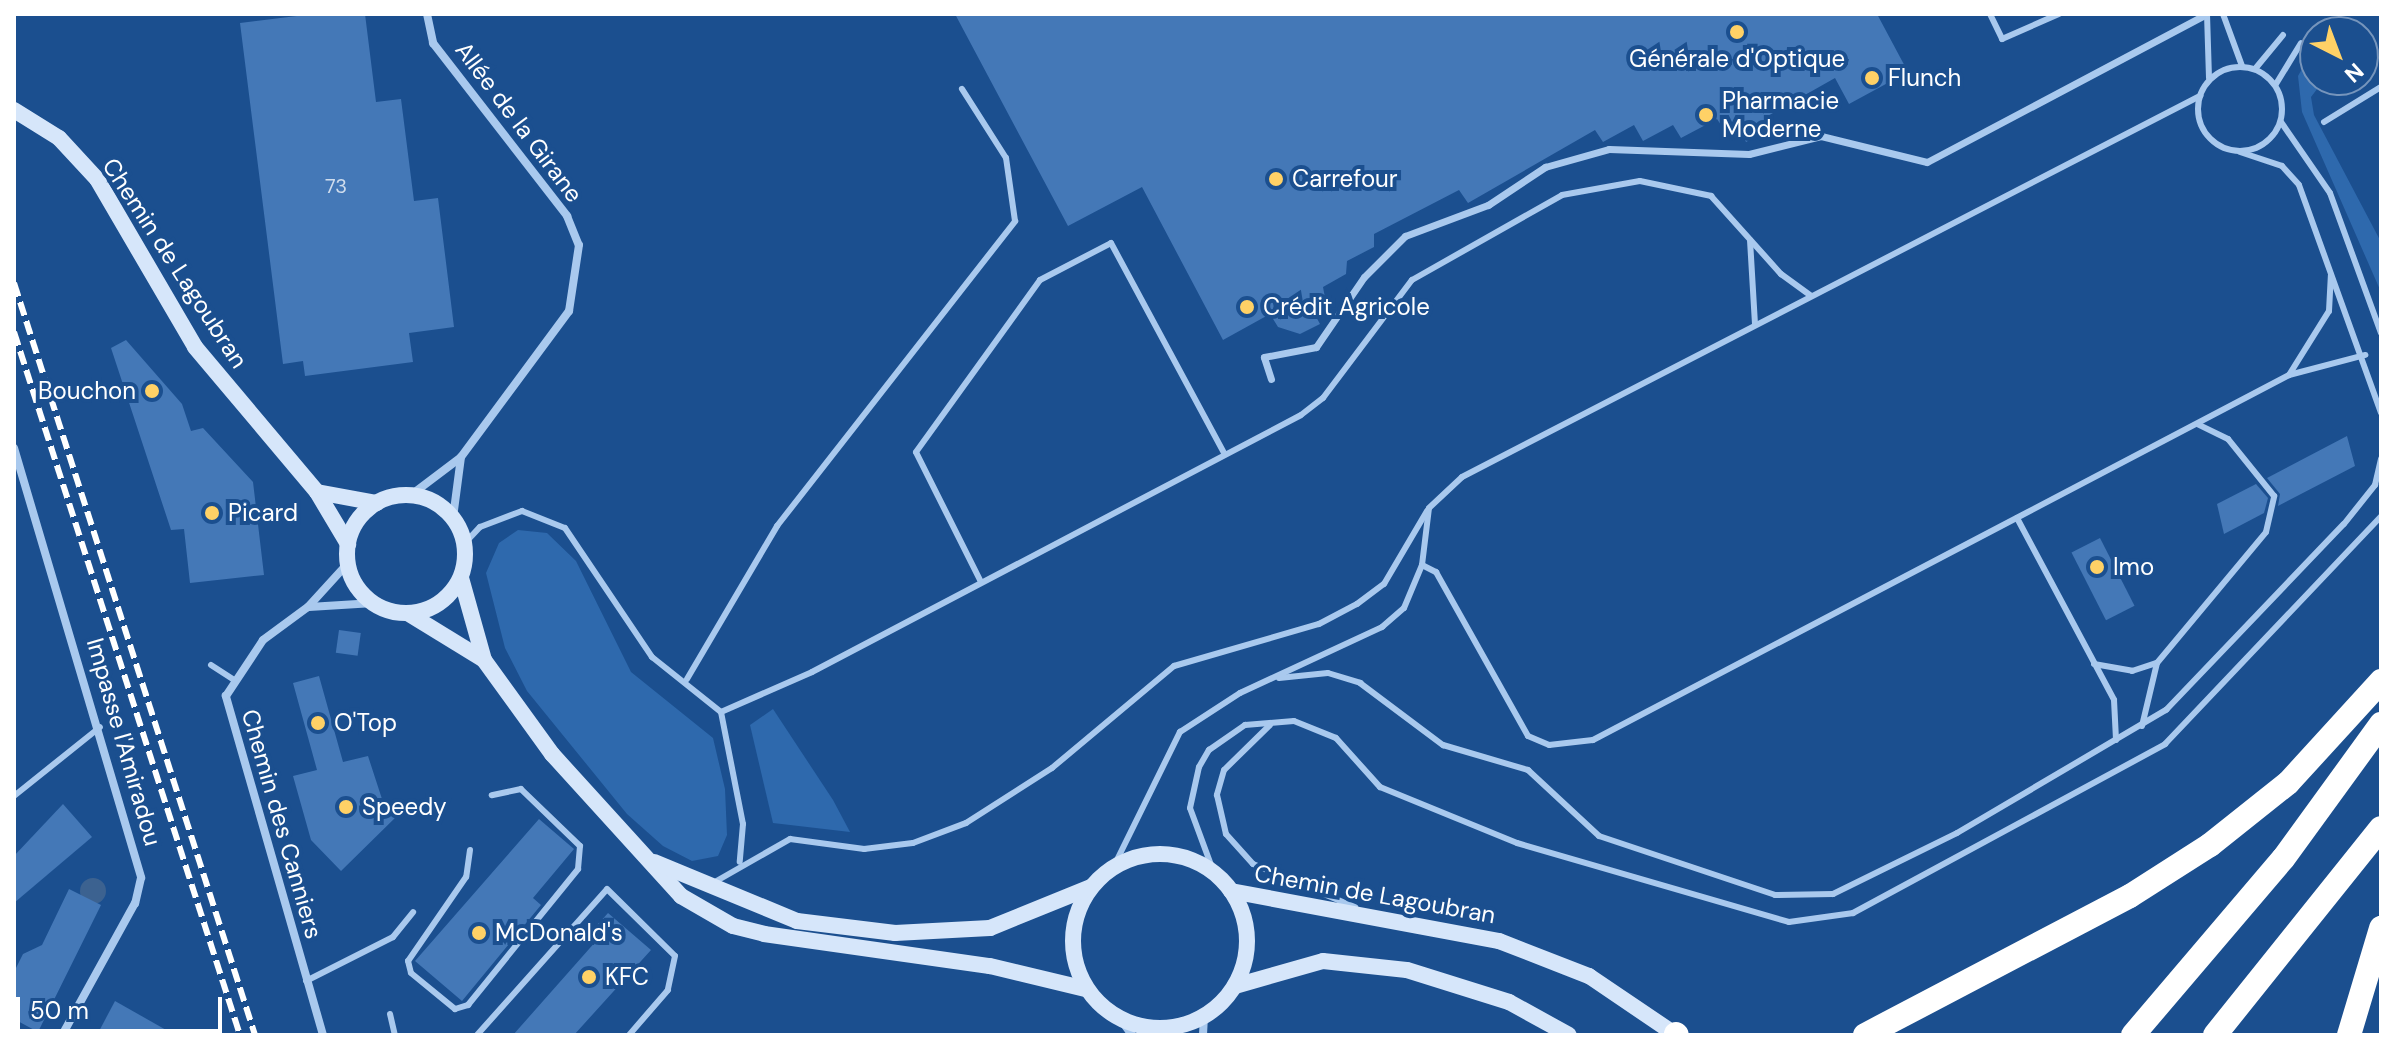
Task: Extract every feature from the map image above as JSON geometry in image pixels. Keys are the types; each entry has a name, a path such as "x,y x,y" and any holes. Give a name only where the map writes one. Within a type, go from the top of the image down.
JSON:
{"highway":[{"path":"1865,1035 2130,896 2210,845 2288,783 2381,681"},
{"path":"2133,1035 2283,859 2381,724"},
{"path":"2215,1035 2381,828"},
{"path":"2349,1035 2381,928"}],"main road":[{"name":"Chemin de Lagoubran","path":"14,110 35,120 97,179 195,347 317,492 348,544"},
{"path":"317,492 377,503 411,495 453,518 465,543 461,578 484,660 552,754 645,859 681,896 733,926 834,949 990,966 1086,989 1121,1020 1148,1028 1204,1017 1235,986 1323,961 1407,970 1509,1002 1569,1035"},
{"path":"377,503 348,544 348,563 374,603 408,613 484,660"},
{"path":"408,613 439,603 461,578"},
{"path":"645,859 797,921 950,934 1028,916 1091,887 1113,868 1165,854 1214,873 1231,891 1246,928 1235,986"},
{"path":"1086,989 1073,948 1091,887"},
{"name":"Chemin de Lagoubran","path":"1231,891 1365,912 1547,958 1626,997 1676,1035"}],"street":[{"name":"Allée de la Girane","path":"411,495 461,457 569,311 579,245 567,216 433,43 427,14"},
{"path":"1271,379 1264,357 1316,347 1364,277 1405,236 1488,205 1545,167 1609,149 1749,154 1821,136 1927,162 2206,14"},
{"name":"Impasse l'Amiradou","path":"14,448 100,727 141,878 135,903 62,1035"},
{"name":"Allée de la Girane","path":"453,518 461,457"},
{"name":"Chemin des Canniers","path":"323,1035 232,733 226,696 263,640 308,607 348,563"},
{"path":"308,607 374,603"},
{"path":"1203,1035 1204,1017"},
{"path":"1121,1020 1132,1035"}],"lane":[{"path":"1990,14 2002,39 2059,14"},
{"path":"708,886 740,862 790,839 864,849 913,843 966,823 1052,768 1174,666 1319,624 1357,604 1384,584 1429,508 1462,477 2200,96 2209,79 2206,14"},
{"path":"2223,14 2242,66"},
{"path":"2255,69 2283,35"},
{"path":"2299,46 2276,84 2281,122 2330,193 2381,333"},
{"path":"2209,79 2242,66 2255,69 2276,84"},
{"path":"2324,122 2381,87"},
{"path":"687,679 777,526 1015,221 1006,158 962,89"},
{"path":"2200,96 2205,132 2240,152 2282,166 2299,185 2365,355 2381,413"},
{"path":"2240,152 2265,144 2281,122"},
{"path":"721,712 981,582 1323,398 1412,280 1562,195 1611,183 1673,184 1711,196 1811,296"},
{"path":"1749,237 1755,325"},
{"path":"981,582 916,452 1040,280 1111,243 1224,453"},
{"path":"2289,375 2329,311 2331,268"},
{"path":"1422,565 1436,572 1528,736 1549,745 1593,740 2289,375 2365,355"},
{"path":"2141,728 2157,663 2266,532 2274,496 2228,439 2197,424"},
{"path":"1266,681 1311,673 1345,677 1443,745 1528,770 1599,836 1775,895 1805,898 1863,884 2141,728 2344,524 2375,485 2381,459"},
{"path":"1113,868 1180,732 1266,681 1382,627 1404,608 1422,565 1429,508"},
{"path":"465,543 502,515 522,511 555,522 581,548 652,657 687,679 721,712 743,824 740,862"},
{"path":"1214,873 1190,808 1199,767 1236,731 1294,721 1336,738 1380,787 1517,843 1751,913 1823,922 1853,913 2165,744 2381,516"},
{"path":"2017,518 2120,717 2115,742"},
{"path":"2094,664 2132,671 2157,663"},
{"path":"211,665 236,681"},
{"path":"1270,725 1224,770 1217,795 1226,834 1253,864 1365,912"},
{"path":"14,796 100,727"},
{"path":"470,850 466,877 408,961 411,973 455,1009 468,1005 578,869 580,846 521,789 492,795"},
{"path":"477,1035 607,889 675,956 668,990 629,1035"},
{"path":"306,981 393,937 413,912"},
{"path":"390,1014 395,1035"}],"shaded area":[{"path":"2300,96 2312,96 2314,115 2381,242 2381,292 2302,112"},
{"path":"518,530 547,533 576,561 631,672 713,738 725,789 727,835 718,856 692,861 663,846 627,814 527,691 505,648 486,573 499,543"},
{"path":"773,709 833,800 850,832 773,823 750,725"},
{"path":"93,878 102,882 106,891 102,900 93,904 84,900 80,891 84,882"}],"building":[{"path":"313,14 365,14 376,102 401,99 414,201 438,198 454,327 409,333 413,362 305,376 303,361 283,364 240,23"},
{"name":"Carrefour","path":"955,14 1877,14 1908,72 1849,104 1835,78 1766,117 1771,129 1746,142 1741,131 1729,137 1717,119 1681,138 1673,125 1643,141 1634,125 1603,142 1595,130 1468,203 1459,190 1374,234 1374,247 1347,261 1346,274 1323,287 1326,303 1314,313 1320,324 1300,334 1278,327 1270,314 1223,340 1142,187 1068,226"},
{"path":"126,340 182,404 191,431 203,428 253,482 264,575 190,583 184,529 171,530 111,348"},
{"path":"2347,436 2355,466 2278,506 2280,494 2267,478"},
{"path":"2256,484 2268,498 2264,513 2224,534 2217,504"},
{"name":"Imo","path":"2100,538 2135,606 2106,620 2071,553"},
{"path":"339,630 361,633 358,656 336,653"},
{"name":"Speedy","path":"319,676 343,762 368,756 382,799 398,815 341,871 311,840 293,776 317,770 293,683"},
{"path":"63,804 92,837 14,903 14,856"},
{"name":"McDonald's","path":"539,819 574,849 533,898 541,905 462,1001 415,961"},
{"path":"69,889 101,905 38,1032 14,1019 14,972 23,954 42,945"},
{"name":"KFC","path":"608,913 651,950 574,1035 513,1035 597,940 589,934"},
{"path":"115,1001 175,1035 97,1035"}],"railway":[{"path":"14,283 255,1035"},
{"path":"14,332 240,1035"}],"place":[{"name":"Générale d'Optique","path":"1737,32"},
{"name":"Flunch","path":"1872,78"},
{"name":"Pharmacie Moderne","path":"1706,115"},
{"name":"Carrefour","path":"1276,179"},
{"name":"Crédit Agricole","path":"1247,307"},
{"name":"Bouchon","path":"152,391"},
{"name":"Picard","path":"212,513"},
{"name":"Imo","path":"2097,567"},
{"name":"O'Top","path":"318,723"},
{"name":"Speedy","path":"346,807"},
{"name":"McDonald's","path":"479,933"},
{"name":"KFC","path":"589,977"}]}
